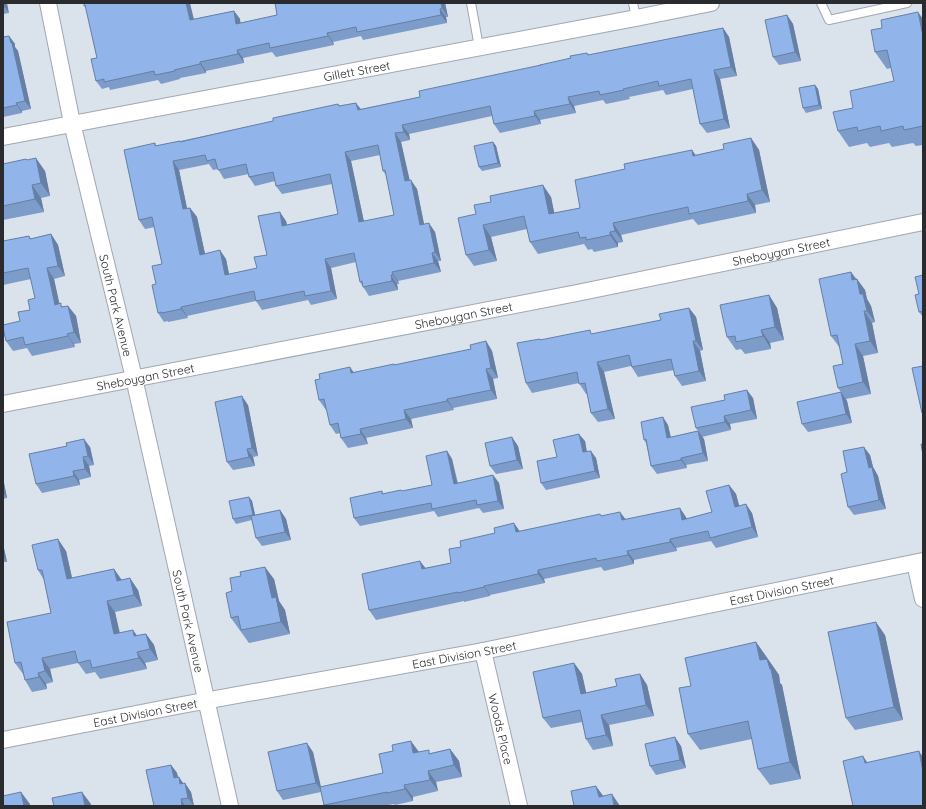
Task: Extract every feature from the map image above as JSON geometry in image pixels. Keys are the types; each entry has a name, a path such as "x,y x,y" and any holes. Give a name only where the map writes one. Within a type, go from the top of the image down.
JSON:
{"street":[{"name":"South Park Avenue","path":"48,3 72,123 134,378 230,806"},
{"name":"Gillett Street","path":"3,137 479,47 634,11 711,3"},
{"name":"Sheboygan Street","path":"3,404 585,292 923,222"},
{"name":"East Division Street","path":"3,740 483,651 919,562"},
{"path":"919,562 923,599"},
{"name":"Woods Place","path":"483,651 519,806"}],"lane":[{"path":"471,3 479,47"},
{"path":"821,3 829,20 907,3"}],"building":[{"path":"84,3 186,3 190,20 234,11 236,24 277,15 275,3 441,3 442,8 440,9 441,15 357,32 356,27 327,33 328,36 270,48 269,43 237,50 238,54 200,62 200,64 174,70 175,71 155,75 154,71 104,82 104,79 96,81 91,59 97,58"},
{"path":"918,12 923,36 923,126 904,130 903,126 881,131 880,126 858,131 857,127 838,131 833,112 853,108 850,91 894,81 887,50 875,52 871,30 882,28 881,20"},
{"path":"787,15 795,52 773,57 765,20"},
{"path":"723,28 731,67 714,70 724,119 700,124 691,79 659,86 658,81 600,95 599,91 568,97 570,104 534,111 535,116 494,124 490,106 402,125 404,132 395,133 405,181 411,180 420,225 429,223 435,252 432,253 434,263 392,272 392,281 363,287 362,281 360,282 354,253 325,259 331,291 305,296 304,291 256,301 254,291 181,307 181,309 158,313 152,285 156,284 152,266 162,264 152,217 139,220 124,150 155,143 155,146 180,142 273,121 273,118 338,104 339,106 356,103 358,110 420,97 419,91 571,58 570,56 587,53 588,55","holes":["378,145 383,171 385,170 394,215 359,222 345,152","205,155 207,161 215,159 218,170 246,164 249,177 273,172 276,186 330,174 338,214 282,226 280,212 258,216 267,255 254,257 257,268 225,275 220,250 200,255 190,208 183,209 173,161"]},
{"path":"9,36 12,43 25,101 16,103 17,105 3,108 3,37"},
{"path":"815,85 819,105 803,108 799,88"},
{"path":"751,138 762,190 747,194 748,201 689,214 688,207 613,223 615,231 610,232 610,235 586,240 586,237 580,238 578,232 530,242 524,216 483,225 489,250 466,255 458,218 476,214 474,205 491,202 490,196 543,185 549,214 580,208 575,180 625,169 624,164 692,150 693,156 724,149 723,144"},
{"path":"493,142 498,163 479,167 474,146"},
{"path":"36,158 41,183 32,185 35,199 3,206 3,164"},
{"path":"51,234 58,266 47,268 55,305 61,303 61,307 68,306 74,332 67,334 68,336 25,345 23,337 6,341 3,325 20,321 18,312 30,310 28,300 35,298 28,268 3,273 3,241 29,236 30,239"},
{"path":"851,272 852,280 857,279 860,294 863,294 867,311 864,311 870,341 855,344 863,382 838,388 833,366 843,364 837,335 831,336 819,279"},
{"path":"923,275 923,311 919,312 915,295 919,294 915,277"},
{"path":"769,295 775,327 761,330 763,336 736,342 735,336 727,337 720,305"},
{"path":"689,308 696,341 693,341 699,371 675,376 671,359 632,367 629,355 597,362 608,409 591,413 585,383 579,384 577,372 526,383 517,343 590,330 591,334 661,320 659,314"},
{"path":"486,341 491,368 486,369 491,390 404,410 406,419 360,429 361,434 341,438 338,423 330,425 324,399 319,400 315,380 320,379 319,374 350,367 351,373 394,365 471,349 470,345"},
{"path":"923,366 923,413 922,413 912,368"},
{"path":"747,390 751,410 724,416 725,422 696,428 691,407 725,400 724,395"},
{"path":"841,392 846,414 802,424 797,402"},
{"path":"242,396 252,448 247,449 249,457 227,462 215,402"},
{"path":"663,417 667,438 698,431 703,453 681,458 681,460 651,466 641,422"},
{"path":"579,434 583,452 591,451 595,471 541,483 537,461 557,457 553,440"},
{"path":"512,437 517,460 490,466 485,443"},
{"path":"84,439 88,456 83,457 85,469 73,471 74,476 36,484 29,454 67,446 66,443"},
{"path":"921,444 923,444 923,455"},
{"path":"864,447 869,468 872,467 879,500 848,507 841,474 847,472 843,451"},
{"path":"447,451 454,484 493,475 498,501 477,505 476,500 432,509 431,503 354,518 350,498 382,491 382,494 432,485 426,456"},
{"path":"729,485 735,507 746,504 752,527 710,538 708,531 670,539 670,542 627,551 628,555 597,561 596,558 538,570 538,574 484,587 369,610 362,574 420,561 422,569 451,563 449,549 461,547 460,541 495,533 494,528 514,523 516,532 600,514 601,516 620,512 622,520 680,508 682,520 712,512 706,491"},
{"path":"249,497 253,515 233,519 229,501"},
{"path":"280,510 285,532 256,538 251,516"},
{"path":"58,539 67,579 114,569 117,581 130,578 134,595 107,601 114,634 133,630 134,636 146,634 150,649 137,652 139,658 92,668 90,660 78,663 75,651 42,658 45,671 38,673 39,677 25,680 21,662 15,663 7,622 51,613 42,570 38,570 32,545"},
{"path":"265,567 272,598 276,597 281,622 241,630 238,616 231,618 226,593 232,591 230,578 241,576 240,572"},
{"path":"876,622 894,707 846,718 828,632"},
{"path":"756,642 760,660 767,659 771,669 790,762 758,769 748,721 688,734 679,688 691,686 685,658"},
{"path":"574,663 581,694 617,686 615,679 640,674 646,705 601,715 606,735 586,739 580,710 543,718 533,672"},
{"path":"675,737 680,760 650,766 645,744"},
{"path":"411,741 413,753 429,750 429,754 450,749 454,765 428,771 430,780 404,785 405,789 324,805 320,787 383,773 379,754 393,751 392,745"},
{"path":"307,743 316,783 277,791 268,752"},
{"path":"919,751 923,771 923,806 853,806 843,761 863,756 865,763"},
{"path":"171,765 174,778 179,777 180,784 185,783 188,798 181,799 182,806 154,806 146,770"},
{"path":"596,786 599,797 612,794 614,806 574,806 571,791"},
{"path":"21,792 24,806 3,806 3,796"},
{"path":"82,792 85,806 54,806 52,798"}]}
